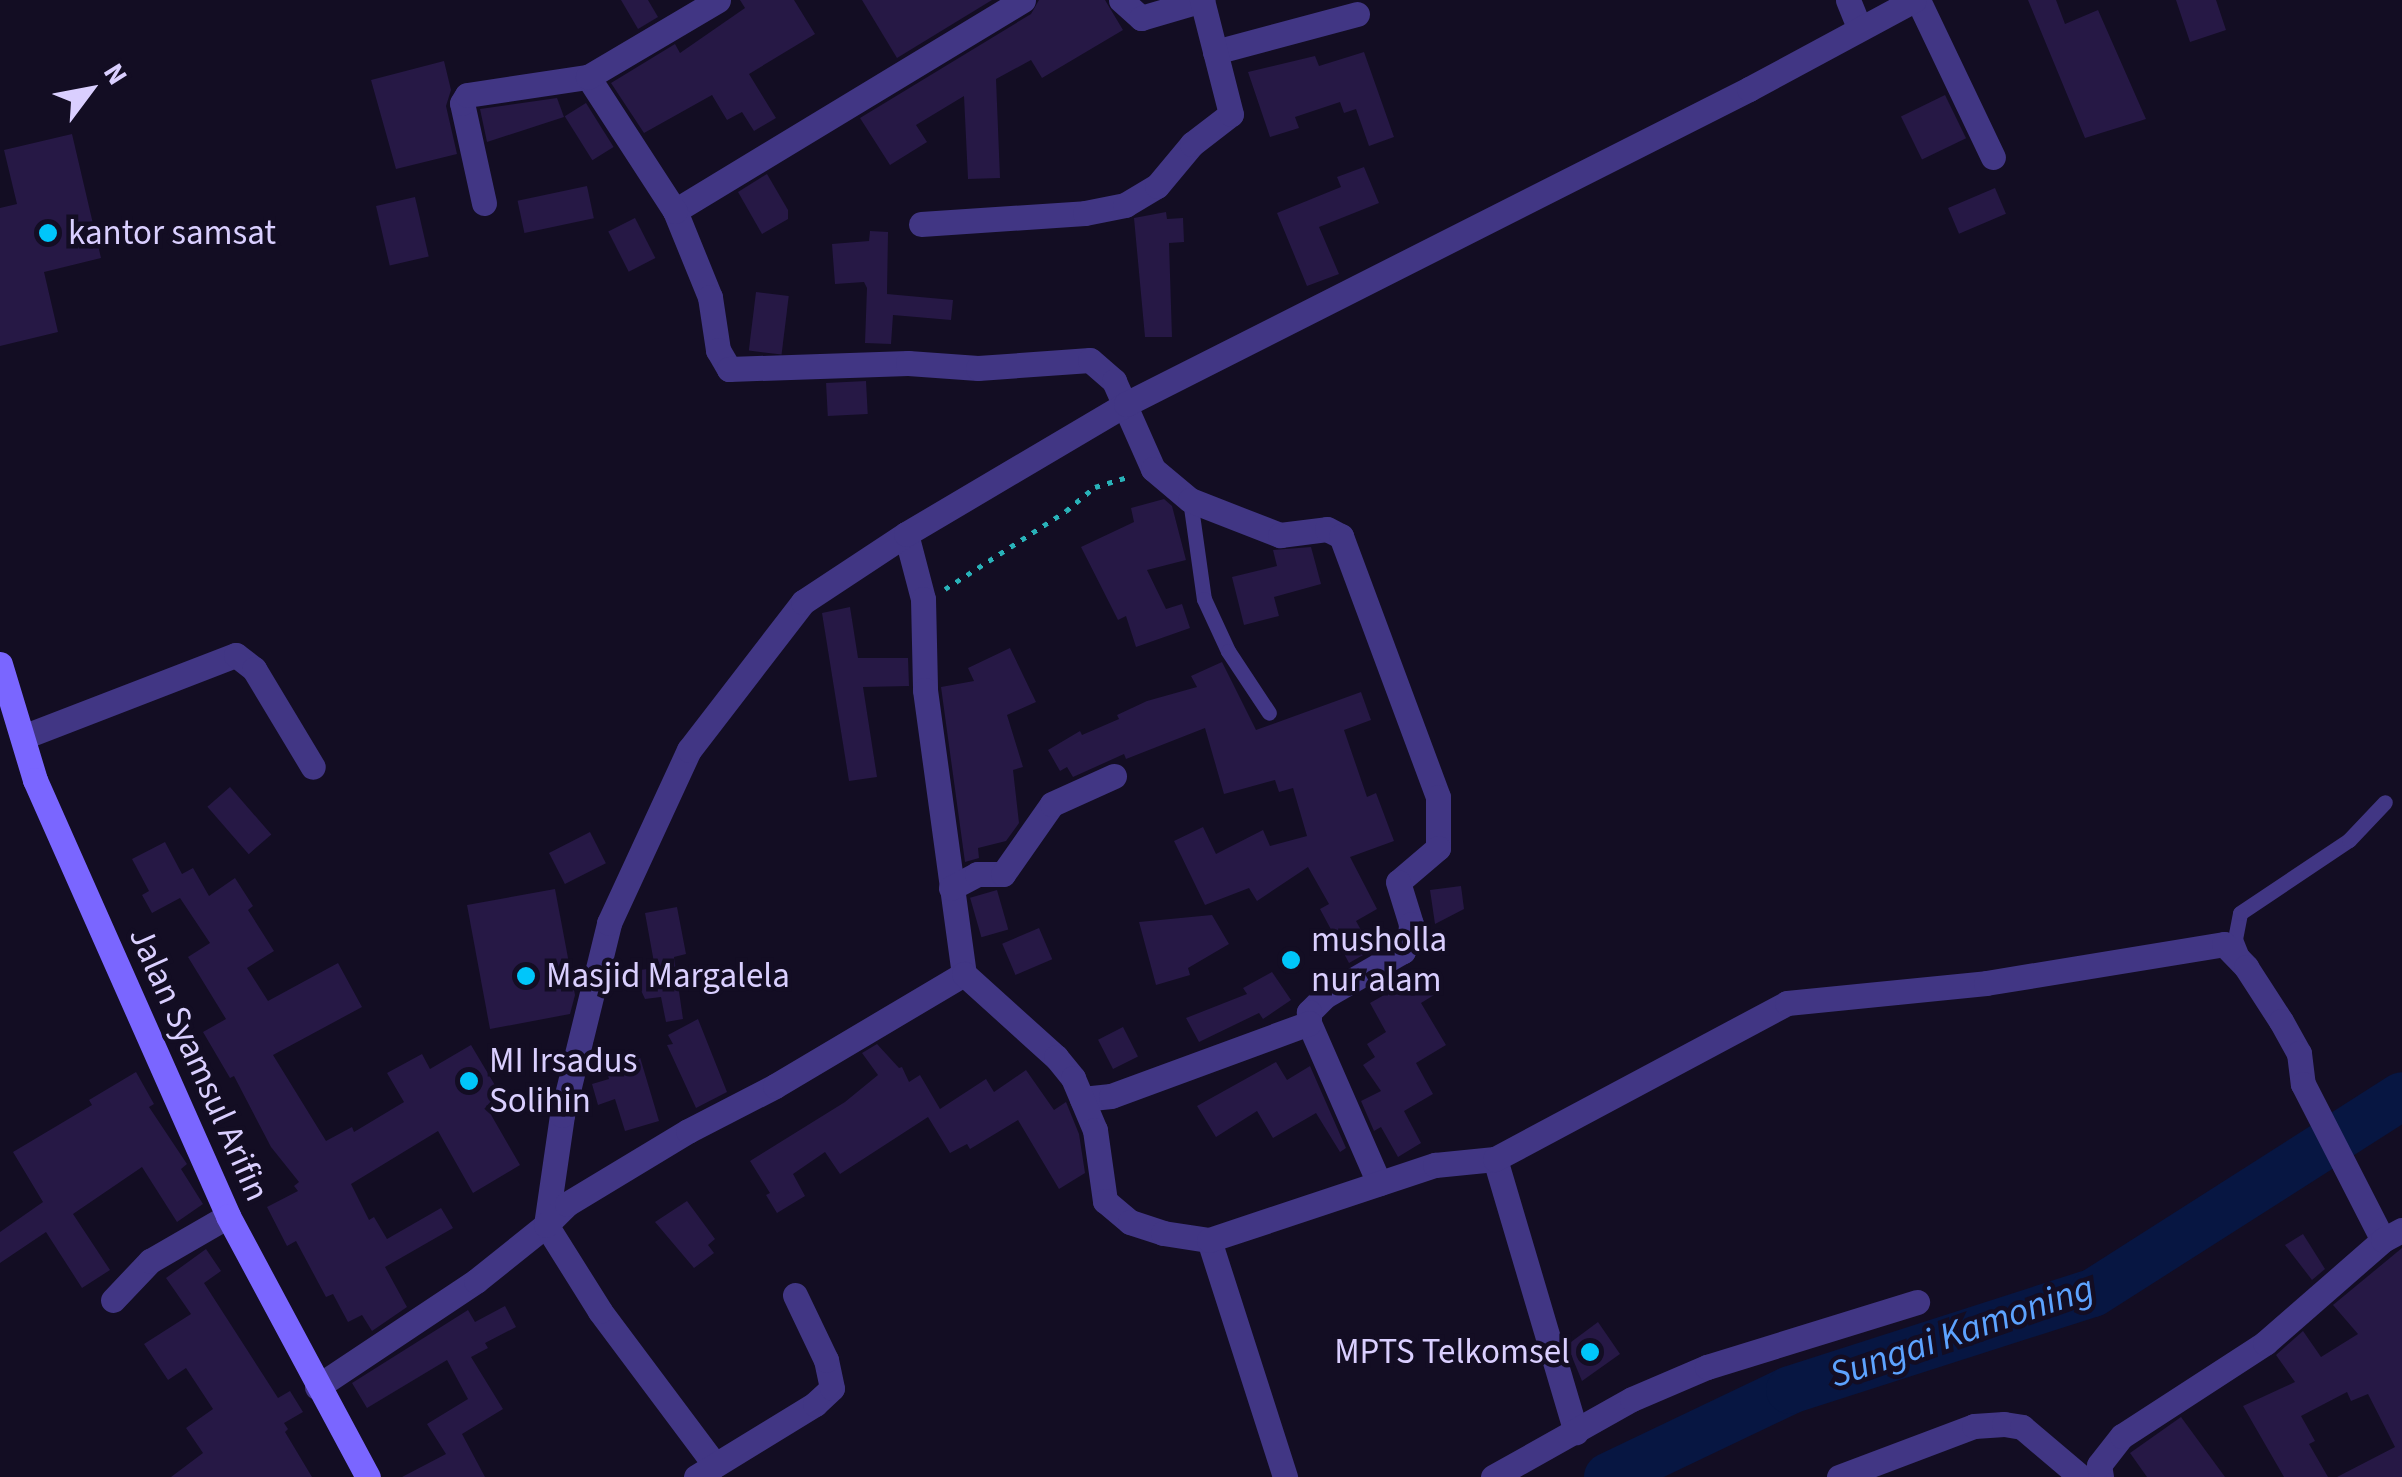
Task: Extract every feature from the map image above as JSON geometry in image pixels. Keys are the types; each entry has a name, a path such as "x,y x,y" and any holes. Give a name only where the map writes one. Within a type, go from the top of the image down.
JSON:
{"main road":[{"name":"Jalan Syamsul Arifin","path":"0,664 4,697 23,736 35,780 228,1216 368,1477"}],"street":[{"path":"484,203 462,103 467,96 588,77 718,0"},
{"path":"675,211 1024,0"},
{"path":"921,224 1085,213 1125,204 1167,176 1192,144 1230,114 1202,0 1141,18 1121,0"},
{"path":"1848,0 1860,29"},
{"path":"795,1294 826,1360 832,1388 825,1397 706,1471 546,1224 562,1114 609,923 689,750 803,602 906,534 1126,404 1916,0 1993,157"},
{"path":"1215,52 1357,14"},
{"path":"588,77 675,211 710,297 718,350 729,369 908,363 978,368 1090,360 1114,381 1153,469 1190,500 1280,535 1327,529 1341,536 1438,797 1440,838 1434,854 1415,863 1398,882 1410,937 1403,951 1325,996 1309,1012 1309,1023 1380,1183"},
{"path":"906,534 923,599 925,690 964,974 1056,1057 1073,1078 1095,1130 1104,1201 1130,1222 1163,1233 1209,1240 1435,1164 1495,1159 1787,1003 1986,983 2224,944 2246,967 2299,1053 2303,1084 2363,1200 2392,1235 2265,1343 2107,1448 2099,1465 2101,1477"},
{"path":"23,736 236,655 254,670 312,767"},
{"path":"951,888 976,874 1003,874 1052,804 1114,776"},
{"path":"317,1387 476,1281 567,1204 964,974"},
{"path":"1082,1099 1128,1090 1309,1023"},
{"path":"1495,1159 1576,1432"},
{"path":"113,1300 150,1262 228,1216"},
{"path":"1209,1240 1285,1477"},
{"path":"1493,1477 1632,1399 1708,1367 1917,1302"},
{"path":"1839,1477 1974,1426 2004,1424 2022,1427 2081,1477"}],"lane":[{"path":"1190,500 1204,598 1228,651 1268,714"},
{"path":"2246,967 2234,939 2240,913 2348,840 2386,802"}],"path":[{"path":"923,599 1066,511 1095,487 1153,469"}],"building":[{"path":"621,0 648,0 658,17 638,29"},
{"path":"740,0 794,0 815,34 749,74 776,118 754,131 742,112 727,120 712,95 644,133 611,83 675,44 680,53 745,8"},
{"path":"862,0 992,0 897,58"},
{"path":"1039,0 1105,0 1123,30 1042,78 1031,60 996,79 1000,178 968,179 964,96 916,125 927,142 890,165 860,118 1031,14"},
{"path":"2028,0 2056,0 2065,24 2098,10 2146,119 2085,138"},
{"path":"2176,0 2216,0 2226,30 2190,42"},
{"path":"1364,52 1394,137 1369,146 1356,109 1344,113 1340,102 1295,117 1299,128 1270,137 1248,72 1315,56 1319,66"},
{"path":"444,61 451,90 446,106 457,154 396,169 371,80"},
{"path":"1945,95 1966,138 1922,160 1901,116"},
{"path":"557,98 564,117 487,142 480,109"},
{"path":"586,103 614,147 592,160 565,116"},
{"name":"kantor samsat","path":"72,134 101,258 44,272 58,332 0,346 0,208 17,204 4,150"},
{"path":"1364,167 1379,203 1319,227 1339,274 1307,286 1277,213 1341,187 1337,177"},
{"path":"767,174 788,210 788,219 762,234 738,192"},
{"path":"587,186 594,218 524,233 518,201"},
{"path":"1995,188 2006,214 1959,234 1948,208"},
{"path":"415,197 429,256 390,265 376,206"},
{"path":"1166,212 1167,219 1183,218 1184,242 1169,243 1172,337 1145,337 1134,218"},
{"path":"635,218 655,258 629,272 608,232"},
{"path":"870,231 888,232 887,294 953,300 951,320 893,315 891,344 865,343 867,288 864,282 835,284 832,244 869,241"},
{"path":"756,292 789,296 782,355 749,351"},
{"path":"866,381 868,414 828,416 826,383"},
{"path":"1164,499 1172,506 1186,560 1147,570 1166,609 1182,604 1190,628 1136,647 1126,616 1118,620 1081,547 1134,522 1131,508"},
{"path":"1311,547 1321,584 1274,597 1279,616 1244,625 1232,577 1277,566 1273,550"},
{"path":"850,607 858,658 908,658 909,686 863,687 877,777 849,781 822,613"},
{"path":"1010,648 1036,702 1007,715 1023,767 1013,770 1019,823 1006,841 978,848 979,858 965,862 941,687 974,681 968,668"},
{"path":"1222,662 1256,730 1361,692 1371,720 1344,730 1367,797 1376,793 1394,841 1350,857 1377,909 1356,921 1372,950 1349,963 1320,909 1329,904 1308,867 1257,901 1249,888 1205,905 1174,841 1203,827 1216,854 1263,830 1270,846 1307,836 1293,788 1279,792 1275,780 1224,794 1205,728 1126,759 1124,754 1073,777 1067,767 1060,771 1048,750 1080,731 1082,735 1119,719 1117,715 1147,701 1197,687 1191,676"},
{"path":"230,787 271,835 249,854 207,807"},
{"path":"590,832 606,863 565,884 549,853"},
{"path":"165,842 182,874 193,868 209,896 235,878 253,906 248,910 274,951 247,968 268,1001 338,963 362,1007 273,1055 326,1141 352,1127 354,1132 404,1102 387,1073 422,1054 430,1069 471,1045 502,1097 486,1106 520,1165 473,1193 438,1131 351,1184 369,1220 374,1217 387,1239 441,1208 453,1228 385,1267 407,1307 372,1331 362,1315 348,1322 333,1294 326,1297 296,1241 287,1246 267,1207 298,1191 294,1186 299,1182 271,1147 234,1076 230,1078 203,1032 226,1019 188,957 210,943 180,898 152,913 142,895 149,891 132,859"},
{"path":"1461,886 1464,909 1435,924 1430,890"},
{"name":"Masjid Margalela","path":"555,889 575,995 570,1014 490,1029 467,905"},
{"path":"997,890 1008,929 981,937 970,898"},
{"path":"677,907 686,954 674,957 683,1019 666,1022 661,997 645,999 632,971 655,968 645,913"},
{"path":"1212,915 1229,944 1188,968 1190,975 1156,985 1139,922"},
{"path":"1039,928 1052,959 1015,975 1002,944"},
{"path":"1272,972 1291,1000 1263,1019 1259,1013 1199,1042 1186,1018 1247,994 1243,988"},
{"path":"1421,974 1434,995 1421,1003 1446,1045 1416,1063 1433,1094 1404,1111 1421,1143 1398,1157 1381,1127 1374,1131 1361,1101 1381,1091 1363,1065 1375,1057 1367,1044 1386,1032 1370,1003"},
{"path":"698,1019 727,1092 696,1108 667,1045 673,1044 668,1035"},
{"path":"1123,1027 1138,1056 1113,1069 1098,1040"},
{"path":"877,1044 902,1067 909,1082 920,1075 940,1109 986,1079 994,1092 1026,1070 1054,1110 1066,1102 1079,1134 1085,1173 1059,1189 1018,1120 970,1149 967,1144 950,1153 928,1117 840,1174 825,1152 793,1174 805,1196 777,1213 766,1195 770,1193 750,1161 845,1102 878,1075 862,1053"},
{"path":"639,1054 659,1121 625,1131 615,1099 598,1105 592,1084 609,1079 605,1064"},
{"path":"1276,1062 1287,1080 1310,1066 1346,1148 1340,1152 1316,1113 1273,1138 1257,1111 1216,1137 1197,1106"},
{"path":"136,1072 154,1104 149,1107 187,1164 181,1169 203,1204 177,1222 142,1167 73,1214 110,1270 82,1288 46,1232 0,1263 0,1232 43,1202 13,1152 92,1105 89,1100"},
{"path":"687,1201 715,1239 708,1245 714,1253 694,1268 655,1222"},
{"path":"2303,1234 2325,1269 2312,1280 2285,1245"},
{"path":"2402,1248 2402,1477 2337,1477 2395,1447 2368,1394 2351,1401 2347,1392 2301,1416 2315,1441 2309,1444 2328,1477 2284,1477 2243,1406 2295,1382 2276,1355 2303,1331 2321,1357 2358,1334 2333,1305"},
{"path":"206,1249 221,1271 204,1283 278,1398 290,1391 303,1412 284,1423 288,1429 285,1432 312,1477 171,1477 203,1453 186,1428 213,1409 186,1368 168,1380 144,1344 191,1314 166,1278"},
{"path":"505,1306 516,1327 485,1343 488,1348 471,1357 503,1409 462,1434 485,1477 402,1477 446,1454 427,1424 468,1399 447,1360 367,1408 352,1383 468,1310 475,1322"},
{"name":"MPTS Telkomsel","path":"1598,1322 1620,1354 1582,1381 1567,1345"},
{"path":"2181,1417 2225,1477 2147,1477 2130,1453"}],"waterway":[{"name":"Sungai Kamoning","path":"1608,1477 1790,1390 2093,1293 2402,1096"}],"place":[{"name":"kantor samsat","path":"48,233"},
{"name":"musholla nur alam","path":"1291,960"},
{"name":"Masjid Margalela","path":"526,976"},
{"name":"MI Irsadus Solihin","path":"469,1081"},
{"name":"MPTS Telkomsel","path":"1590,1352"}]}
